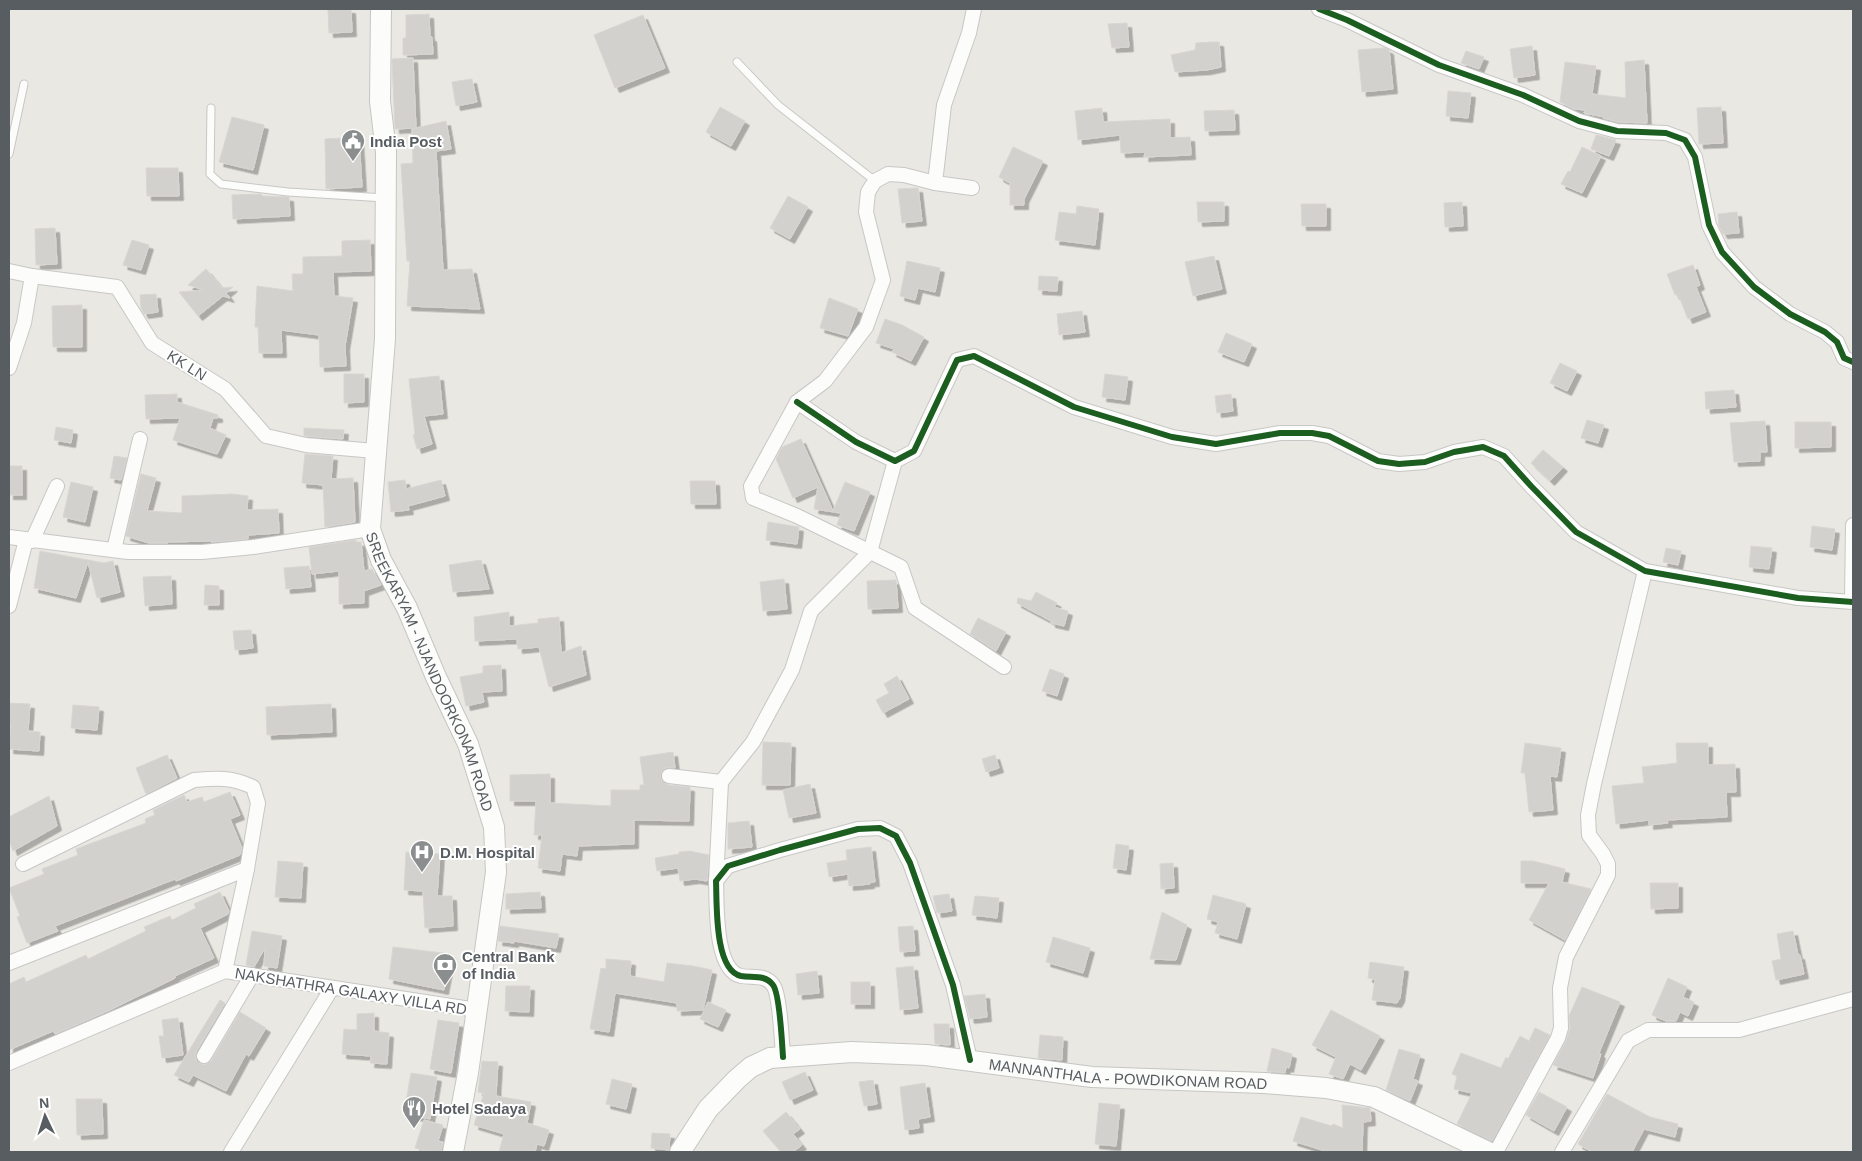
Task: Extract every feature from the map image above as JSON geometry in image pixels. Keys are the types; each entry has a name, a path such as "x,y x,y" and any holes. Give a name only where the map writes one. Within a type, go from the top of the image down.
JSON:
{"main road":[{"name":"SREEKARYAM - NJANDOORKONAM ROAD","path":"381,9 380,101 386,152 385,339 370,529 381,560 407,608 436,677 468,744 494,827 496,872 468,1073 453,1152"},
{"name":"MANNANTHALA - POWDIKONAM ROAD","path":"680,1152 708,1109 737,1079 751,1068 770,1058 852,1052 970,1060 1092,1077 1264,1083 1326,1088 1374,1098 1488,1152"}],"street":[{"path":"935,183 944,105 969,33 974,9"},
{"path":"1319,9 1439,65 1523,95 1579,121 1617,131 1666,133 1685,140 1695,157 1709,226 1722,252 1754,287 1790,314 1825,332 1837,342 1844,358 1853,362"},
{"path":"972,188 935,183 904,175 888,174 875,181 868,192 866,212 882,280 866,327 825,381 797,402 751,486 753,498 797,516 901,567 915,608 1004,667"},
{"name":"KK LN","path":"9,271 32,276 117,287 152,344 225,389 266,436 306,445 375,451"},
{"path":"9,368 24,323 32,276"},
{"path":"783,1057 777,997 774,986 760,976 740,976 733,972 724,962 717,921 716,881 721,782 753,742 792,670 811,611 870,552 895,461 914,451 957,360 974,356 1074,407 1172,437 1216,444 1280,433 1312,433 1329,436 1378,461 1399,464 1425,462 1454,452 1483,448 1504,456 1576,532 1645,571 1798,598 1853,602 1853,525"},
{"path":"797,402 856,442 895,461"},
{"path":"114,550 140,439"},
{"path":"9,606 29,540 57,486"},
{"path":"9,537 128,552 202,552 253,547 370,529"},
{"path":"1496,1152 1558,1038 1561,1028 1560,988 1566,957 1608,876 1608,864 1589,835 1588,815 1645,571"},
{"path":"669,776 721,782"},
{"name":"NAKSHATHRA GALAXY VILLA RD","path":"23,864 194,780 237,779 253,787 258,803 247,869 225,971"},
{"path":"716,881 728,866 858,829 880,828 896,836 910,863 953,985 970,1060"},
{"path":"9,963 247,869"},
{"name":"NAKSHATHRA GALAXY VILLA RD","path":"9,1064 225,971 477,1010"},
{"path":"204,1056 252,975"},
{"path":"231,1152 332,988"},
{"path":"1562,1152 1628,1041 1637,1035 1648,1030 1739,1030 1853,998"}],"lane":[{"path":"737,62 778,105 875,181"},
{"path":"9,154 24,84"},
{"path":"211,108 210,174 221,184 288,192 385,198"}],"building":[{"path":"328,9 351,9 352,32 329,33"},
{"path":"429,14 433,54 403,55 403,38 406,38 406,15"},
{"path":"643,15 665,68 615,88 594,35"},
{"path":"1127,23 1129,47 1112,48 1108,24"},
{"path":"1219,42 1221,67 1175,72 1171,55 1195,50 1196,43"},
{"path":"1532,46 1535,75 1514,78 1510,49"},
{"path":"1384,48 1389,50 1393,89 1362,92 1358,50"},
{"path":"1466,51 1484,57 1479,69 1461,63"},
{"path":"413,58 416,128 395,129 392,59"},
{"path":"1644,60 1647,123 1618,122 1584,113 1585,110 1574,109 1560,102 1565,62 1596,66 1592,94 1626,98 1625,62"},
{"path":"472,79 477,102 456,106 452,82"},
{"path":"1448,91 1471,93 1468,118 1446,116"},
{"path":"720,107 745,121 731,146 706,132"},
{"path":"1721,107 1723,143 1699,144 1697,108"},
{"path":"1102,108 1103,122 1170,119 1170,138 1190,137 1191,155 1144,157 1145,152 1121,153 1120,135 1078,140 1075,111"},
{"path":"1234,110 1235,130 1205,131 1204,111"},
{"path":"232,117 264,125 253,170 219,162"},
{"path":"446,121 451,149 436,151 443,270 472,269 480,309 407,306 410,261 407,261 401,164 413,163 412,129"},
{"path":"1596,135 1616,140 1609,156 1591,149"},
{"path":"359,137 362,187 326,189 325,139"},
{"path":"1013,147 1043,161 1024,199 1024,205 1010,205 1010,183 999,177"},
{"path":"1582,147 1601,156 1582,193 1561,184 1568,171 1570,172"},
{"path":"146,168 178,168 179,196 147,196"},
{"path":"918,188 922,221 902,223 898,189"},
{"path":"261,194 262,196 289,197 290,216 233,219 232,195"},
{"path":"788,196 808,207 790,239 770,228"},
{"path":"1197,202 1224,202 1224,221 1198,222"},
{"path":"1462,202 1463,226 1445,227 1444,203"},
{"path":"1301,204 1326,204 1326,226 1302,226"},
{"path":"1077,206 1099,209 1095,245 1055,240 1059,212 1076,214"},
{"path":"1737,212 1739,233 1723,234 1719,226 1718,214"},
{"path":"55,228 57,264 36,265 35,229"},
{"path":"132,240 149,245 141,270 123,265"},
{"path":"370,240 371,271 333,272 334,296 353,298 345,346 346,366 320,367 319,335 281,330 282,353 259,353 258,327 255,327 257,286 293,291 292,274 303,274 303,257 342,256 342,241"},
{"path":"1214,256 1222,289 1193,296 1185,262"},
{"path":"907,261 940,268 935,292 918,288 915,300 900,296"},
{"path":"1693,265 1700,285 1696,287 1706,312 1688,319 1678,294 1675,295 1667,274"},
{"path":"206,269 222,288 233,287 226,293 230,298 223,296 198,316 179,292 204,290 188,285"},
{"path":"1039,276 1058,277 1057,291 1038,290"},
{"path":"156,294 158,312 144,314 141,308 140,295"},
{"path":"829,298 858,309 848,336 820,328"},
{"path":"82,305 82,347 53,347 52,306"},
{"path":"1082,311 1085,332 1059,335 1057,314"},
{"path":"885,319 902,325 924,337 911,361 892,352 894,349 876,343"},
{"path":"1226,333 1252,344 1244,362 1218,352"},
{"path":"1560,363 1577,371 1567,391 1550,383"},
{"path":"344,374 364,374 364,402 344,403"},
{"path":"1105,374 1128,377 1125,400 1102,397"},
{"path":"439,376 443,414 424,416 432,444 417,449 413,435 415,435 409,379"},
{"path":"1734,390 1736,407 1706,409 1705,392"},
{"path":"177,394 177,402 218,415 218,418 213,418 210,428 226,435 217,454 173,440 180,418 146,419 145,395"},
{"path":"1231,394 1233,411 1217,413 1215,396"},
{"path":"1587,420 1604,425 1598,443 1581,438"},
{"path":"1765,421 1767,452 1760,452 1760,461 1734,462 1730,423"},
{"path":"1795,422 1831,422 1831,447 1795,448"},
{"path":"56,427 73,430 71,443 54,440"},
{"path":"304,428 344,430 343,439 304,436"},
{"path":"801,439 833,511 845,482 870,492 854,531 837,525 841,513 814,509 818,487 793,498 776,459 782,447"},
{"path":"1543,450 1563,467 1550,481 1531,463"},
{"path":"305,454 333,456 331,479 353,478 355,522 325,527 323,485 302,483"},
{"path":"114,456 127,458 121,480 110,478"},
{"path":"9,466 22,466 22,495 9,495"},
{"path":"141,474 156,478 147,511 182,513 182,496 232,494 248,496 247,510 278,509 279,533 248,535 248,539 168,543 149,543 126,536"},
{"path":"405,480 406,489 441,480 445,496 408,506 409,510 391,512 388,482"},
{"path":"690,481 715,481 716,504 691,504"},
{"path":"71,482 93,487 85,522 63,517"},
{"path":"768,522 799,527 797,544 766,540"},
{"path":"1812,526 1835,529 1832,550 1810,547"},
{"path":"356,540 356,542 361,542 364,571 372,569 381,585 364,591 364,603 339,604 339,571 312,574 309,547"},
{"path":"1751,546 1772,548 1769,569 1749,567"},
{"path":"1666,548 1681,551 1678,565 1663,562"},
{"path":"40,551 104,563 113,561 120,592 97,598 88,562 76,598 34,588"},
{"path":"481,560 489,589 453,592 449,565"},
{"path":"309,566 311,587 286,589 284,568"},
{"path":"171,576 172,604 145,606 143,577"},
{"path":"784,579 787,609 763,611 760,582"},
{"path":"896,580 898,608 868,609 867,581"},
{"path":"205,585 219,586 219,605 204,605"},
{"path":"1036,592 1057,603 1054,607 1068,611 1064,626 1051,623 1051,621 1017,603 1018,598 1031,601"},
{"path":"509,612 509,626 538,623 538,619 559,617 561,653 581,646 586,675 549,687 539,647 518,649 517,639 475,641 474,617"},
{"path":"978,618 1006,632 996,651 970,634"},
{"path":"251,630 253,648 235,650 233,631"},
{"path":"501,665 502,691 482,692 484,702 466,706 460,677 483,673 483,666"},
{"path":"1050,669 1064,674 1057,696 1042,691"},
{"path":"897,676 909,699 883,713 876,700 889,693 884,684"},
{"path":"9,703 30,704 28,731 40,732 39,751 9,749 11,724 9,724"},
{"path":"331,704 332,732 267,735 266,707"},
{"path":"73,705 99,707 97,730 71,728"},
{"path":"763,742 791,743 790,785 762,785"},
{"path":"1525,743 1561,748 1557,777 1550,776 1553,810 1529,812 1525,773 1521,773"},
{"path":"1676,743 1708,743 1708,765 1735,764 1736,792 1726,792 1727,817 1667,820 1668,823 1649,825 1649,820 1616,824 1612,786 1644,783 1642,767 1677,763"},
{"path":"673,752 675,768 665,768 660,775 661,779 668,785 690,787 689,821 634,820 634,844 578,846 577,856 562,854 560,871 538,868 542,835 534,835 536,801 510,801 510,775 550,774 550,803 611,806 611,790 640,790 640,785 644,785 640,757"},
{"path":"167,755 177,778 146,794 136,768"},
{"path":"995,755 999,768 986,772 982,759"},
{"path":"810,784 816,813 789,818 783,790"},
{"path":"230,792 240,815 230,819 242,848 240,855 55,926 58,931 27,943 17,917 20,916 9,888 44,874 42,869 78,855 76,849 146,823 145,819 155,815 153,810 184,795 187,802 202,797 204,802"},
{"path":"49,796 57,826 13,851 9,839 9,817"},
{"path":"749,821 752,847 728,849 728,823"},
{"path":"1116,844 1129,846 1126,870 1113,868"},
{"path":"871,847 875,882 849,886 848,874 829,877 827,863 847,860 846,850"},
{"path":"689,851 709,855 707,881 695,879 680,881 678,868 657,871 655,858"},
{"path":"406,852 440,854 437,896 452,896 453,926 425,928 423,891 404,890"},
{"path":"278,861 303,863 301,898 275,897"},
{"path":"1521,861 1533,861 1565,869 1562,882 1591,889 1565,940 1529,920 1549,883 1521,883"},
{"path":"1173,863 1174,888 1161,889 1160,864"},
{"path":"1650,883 1678,883 1678,908 1651,909"},
{"path":"220,892 229,911 228,914 200,928 214,958 110,1010 55,1034 53,1031 9,1050 9,984 24,977 26,982 86,955 88,959 146,931 144,927 170,916 172,920 196,908 194,904"},
{"path":"540,892 541,908 506,909 506,894"},
{"path":"949,894 952,911 937,913 933,896"},
{"path":"1213,895 1246,904 1237,939 1215,933 1218,922 1207,919"},
{"path":"975,896 999,898 997,918 972,915"},
{"path":"1162,912 1187,925 1176,960 1150,959"},
{"path":"500,926 559,934 556,948 514,941 514,943 498,941"},
{"path":"913,926 915,951 900,952 898,927"},
{"path":"252,931 282,936 277,968 264,966 265,948 254,967 246,965"},
{"path":"1793,931 1804,974 1776,980 1772,961 1781,959 1777,934"},
{"path":"1053,937 1090,948 1083,973 1046,962"},
{"path":"393,947 451,954 444,990 389,979"},
{"path":"606,959 631,961 630,976 664,982 667,963 712,970 703,1010 677,1011 677,1003 615,993 609,1032 590,1029 601,968 606,969"},
{"path":"1370,962 1404,967 1400,998 1397,1003 1372,1000 1375,979 1368,978"},
{"path":"913,966 918,1008 900,1010 896,968"},
{"path":"817,971 819,993 798,995 796,974"},
{"path":"1668,978 1687,987 1683,997 1694,1002 1688,1016 1680,1012 1676,1021 1666,1021 1652,1015"},
{"path":"851,982 870,982 870,1004 851,1004"},
{"path":"506,986 530,986 529,1012 505,1011"},
{"path":"1582,987 1620,1002 1599,1053 1601,1054 1593,1078 1553,1065 1566,1041 1570,1028 1569,1016"},
{"path":"985,994 987,1017 970,1019 964,996"},
{"path":"220,1000 225,1003 196,1052 196,1060 199,1063 204,1065 211,1061 240,1012 266,1028 249,1056 246,1054 226,1091 193,1075 189,1082 174,1075"},
{"path":"708,1002 726,1010 718,1027 700,1019"},
{"path":"1331,1010 1380,1036 1361,1070 1350,1064 1343,1079 1329,1074 1336,1057 1312,1045"},
{"path":"374,1013 374,1031 389,1033 387,1064 370,1063 371,1056 342,1054 344,1029 357,1030 357,1014"},
{"path":"178,1018 183,1055 162,1058 159,1036 164,1036 162,1020"},
{"path":"438,1020 459,1023 451,1073 430,1069"},
{"path":"934,1024 949,1024 950,1045 935,1044"},
{"path":"1535,1028 1550,1035 1492,1141 1457,1124 1472,1093 1454,1089 1457,1076 1452,1074 1461,1053 1501,1068 1520,1036 1529,1041"},
{"path":"1040,1035 1063,1037 1062,1060 1038,1058"},
{"path":"1272,1048 1292,1054 1289,1068 1286,1067 1285,1073 1267,1071"},
{"path":"1399,1049 1420,1055 1413,1079 1418,1081 1410,1101 1386,1090"},
{"path":"482,1061 498,1062 496,1096 531,1102 527,1123 549,1130 544,1146 537,1144 535,1152 499,1152 504,1134 474,1125 484,1093 478,1092"},
{"path":"805,1072 813,1090 790,1100 782,1082"},
{"path":"411,1073 437,1077 430,1119 404,1114"},
{"path":"612,1079 632,1084 626,1109 606,1104"},
{"path":"873,1080 877,1104 864,1106 859,1082"},
{"path":"925,1083 930,1117 918,1119 919,1128 905,1130 900,1087"},
{"path":"1539,1092 1567,1107 1554,1131 1526,1115"},
{"path":"1607,1094 1650,1117 1678,1124 1675,1137 1644,1129 1632,1152 1592,1152 1578,1144"},
{"path":"76,1099 102,1099 103,1134 77,1135"},
{"path":"1099,1103 1120,1105 1116,1146 1095,1144"},
{"path":"1342,1105 1370,1108 1371,1121 1363,1122 1362,1152 1321,1152 1322,1150 1293,1141 1301,1117 1343,1128"},
{"path":"786,1112 800,1129 793,1134 802,1145 793,1152 781,1152 763,1131"},
{"path":"424,1120 443,1125 438,1141 443,1142 441,1152 428,1152 415,1148"},
{"path":"652,1133 670,1134 669,1150 651,1148"}],"cycle path":[{"path":"1319,9 1347,20 1439,65 1523,95 1579,121 1617,131 1666,133 1685,140 1695,157 1709,225 1722,252 1754,287 1790,314 1825,332 1837,342 1844,358 1853,362"},
{"path":"797,402 856,442 895,461 914,451 957,360 974,356 1074,407 1172,437 1216,444 1280,433 1312,433 1329,436 1378,461 1399,464 1425,462 1454,452 1483,447 1504,456 1576,532 1645,571 1798,598 1853,602"},
{"path":"783,1057 779,1008 773,985 766,979 741,976 732,971 721,949 717,919 716,881 728,866 858,829 880,828 896,836 910,863 953,985 970,1060"}],"place":[{"name":"India Post","path":"353,162"},
{"name":"D.M. Hospital","path":"422,873"},
{"name":"Central Bank of India","path":"445,986"},
{"name":"Hotel Sadaya","path":"414,1129"}]}
